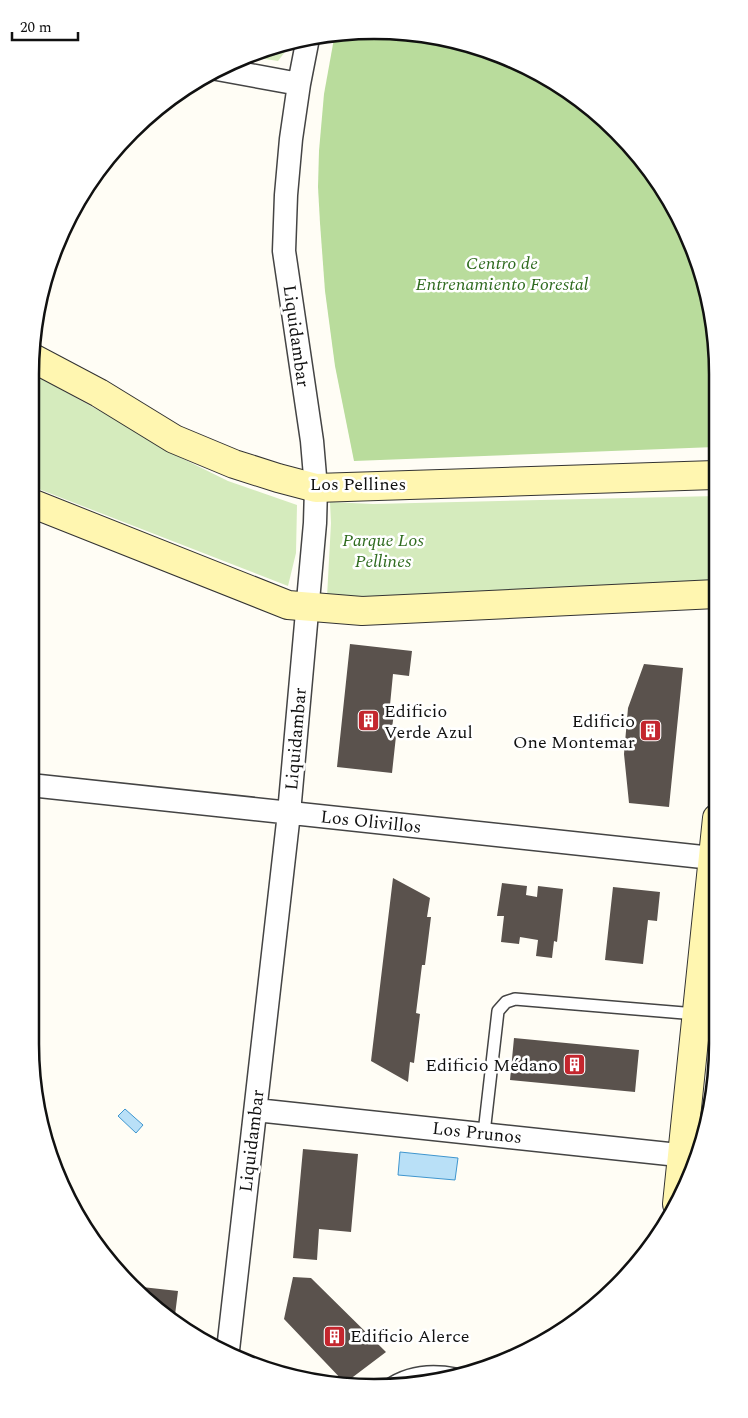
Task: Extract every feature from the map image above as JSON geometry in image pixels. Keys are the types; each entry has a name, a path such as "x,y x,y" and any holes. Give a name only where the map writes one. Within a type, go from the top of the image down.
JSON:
{"main road":[{"name":"Los Pellines","path":"39,361 99,393 174,439 234,464 316,488 709,475"},
{"path":"39,506 250,590 288,604 308,608 362,612 709,594"},
{"path":"690,1155 696,1014 709,887"}],"street":[{"name":"Liquidambar","path":"228,1346 289,814 315,523 316,488 308,416 284,251 291,139 307,46"},
{"path":"228,72 299,84"},
{"name":"Los Olivillos","path":"39,786 709,858"},
{"name":"Los Prunos","path":"256,1110 690,1156"}],"lane":[{"path":"484,1133 498,1011 506,1002 515,999 696,1014"},
{"path":"403,1378 424,1371 444,1372"}],"green space":[{"name":"Centro de Entrenamiento Forestal","path":"352,39 396,39 461,50 502,64 560,95 595,122 626,153 653,188 684,246 698,287 709,352 709,447 354,461 335,366 325,291 318,187 324,94 333,42"},
{"path":"286,50 278,61 262,58"},
{"name":"Parque Los Pellines","path":"39,377 118,421 161,448 228,481 297,505 296,553 288,586 39,489"},
{"name":"Parque Los Pellines","path":"709,496 709,581 363,598 327,597 331,523 330,502 373,504"}],"water":[{"path":"125,1109 143,1125 136,1133 118,1116"},
{"path":"400,1152 458,1158 455,1180 398,1175"}],"building":[{"name":"Edificio Verde Azul","path":"350,644 412,651 409,676 393,674 390,705 395,705 391,736 396,736 392,773 337,767"},
{"name":"Edificio One Montemar","path":"644,664 683,668 669,807 629,803 624,754 628,708"},
{"path":"393,878 430,898 427,917 431,917 416,1013 420,1014 414,1063 410,1062 408,1082 371,1061"},
{"path":"502,883 527,886 526,895 537,897 538,886 563,889 557,942 554,941 552,958 536,956 538,940 520,937 519,944 501,942 504,916 497,916"},
{"path":"613,887 660,892 657,921 648,920 643,964 605,960"},
{"name":"Edificio Médano","path":"514,1038 639,1050 635,1092 510,1080"},
{"path":"303,1149 358,1154 351,1232 319,1229 317,1260 293,1258"},
{"name":"Edificio Alerce","path":"293,1277 311,1278 386,1352 351,1379 340,1377 284,1319"},
{"path":"144,1287 178,1291 175,1314"}],"place":[{"name":"Edificio Verde Azul","path":"368,721"},
{"name":"Edificio One Montemar","path":"651,731"},
{"name":"Edificio Médano","path":"574,1065"},
{"name":"Edificio Alerce","path":"334,1336"}]}
